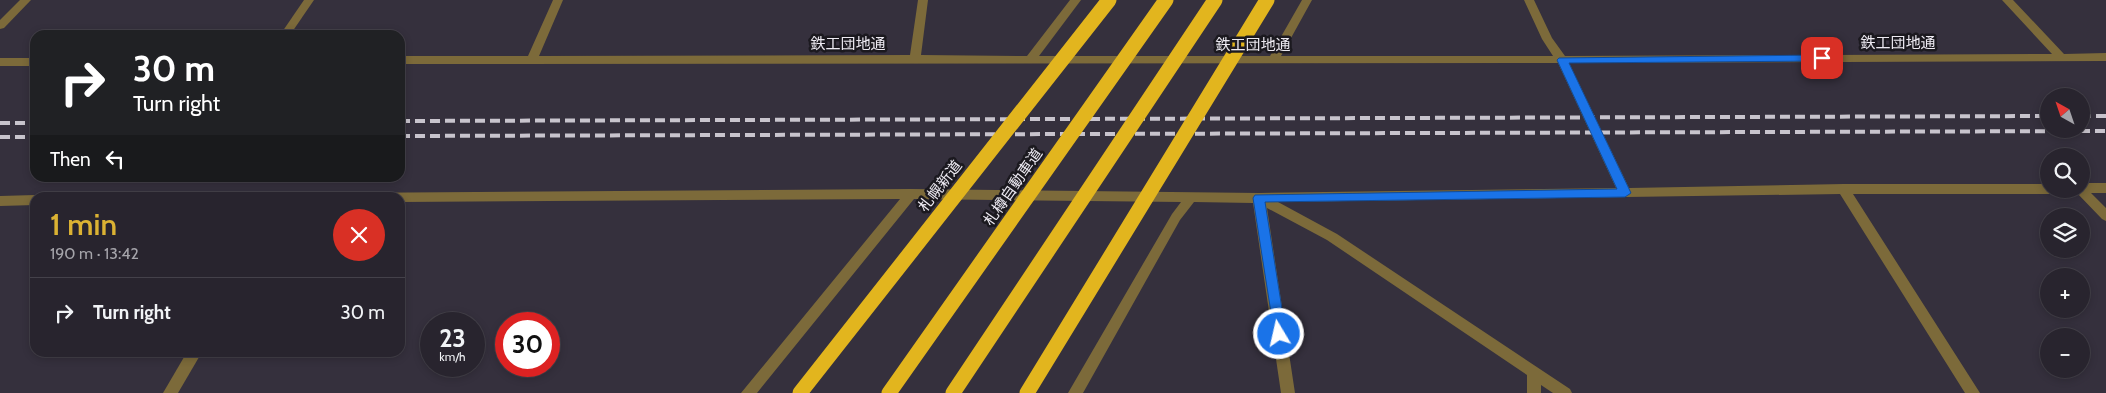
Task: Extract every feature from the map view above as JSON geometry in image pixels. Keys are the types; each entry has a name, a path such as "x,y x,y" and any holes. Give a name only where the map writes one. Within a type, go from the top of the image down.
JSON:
{"highway":[{"name":"札幌新道","path":"800,393 1108,0"},
{"name":"札樽自動車道","path":"889,393 1166,0"},
{"path":"953,393 1215,0"},
{"path":"1027,393 1267,0"}],"street":[{"path":"0,26 26,0"},
{"path":"288,30 309,0"},
{"path":"531,61 558,0"},
{"path":"915,58 923,0"},
{"path":"1030,59 1076,0"},
{"path":"1273,60 1307,0"},
{"path":"1529,0 1547,39 1562,60 1625,193"},
{"path":"2007,0 2061,57"},
{"name":"鉄工団地通","path":"405,60 915,58 1562,60 2106,57"},
{"path":"0,62 30,62"},
{"path":"405,198 911,194 1259,198 1844,189 2040,188"},
{"path":"2090,189 2106,188"},
{"path":"1844,189 1973,393"},
{"path":"748,393 911,194"},
{"path":"1076,393 1176,217 1191,197"},
{"path":"1259,198 1332,237 1565,393"},
{"path":"1259,198 1288,393"},
{"path":"2089,198 2106,216"},
{"path":"0,201 30,200"},
{"path":"170,393 192,357"},
{"path":"1534,373 1534,393"}],"railway":[{"path":"405,121 2040,116"},
{"path":"2090,116 2106,116"},
{"path":"0,123 30,123"},
{"path":"405,136 2106,131"},
{"path":"0,137 30,137"}],"route":[{"path":"1279,334 1259,198 1625,193 1562,60 1822,58"}]}
